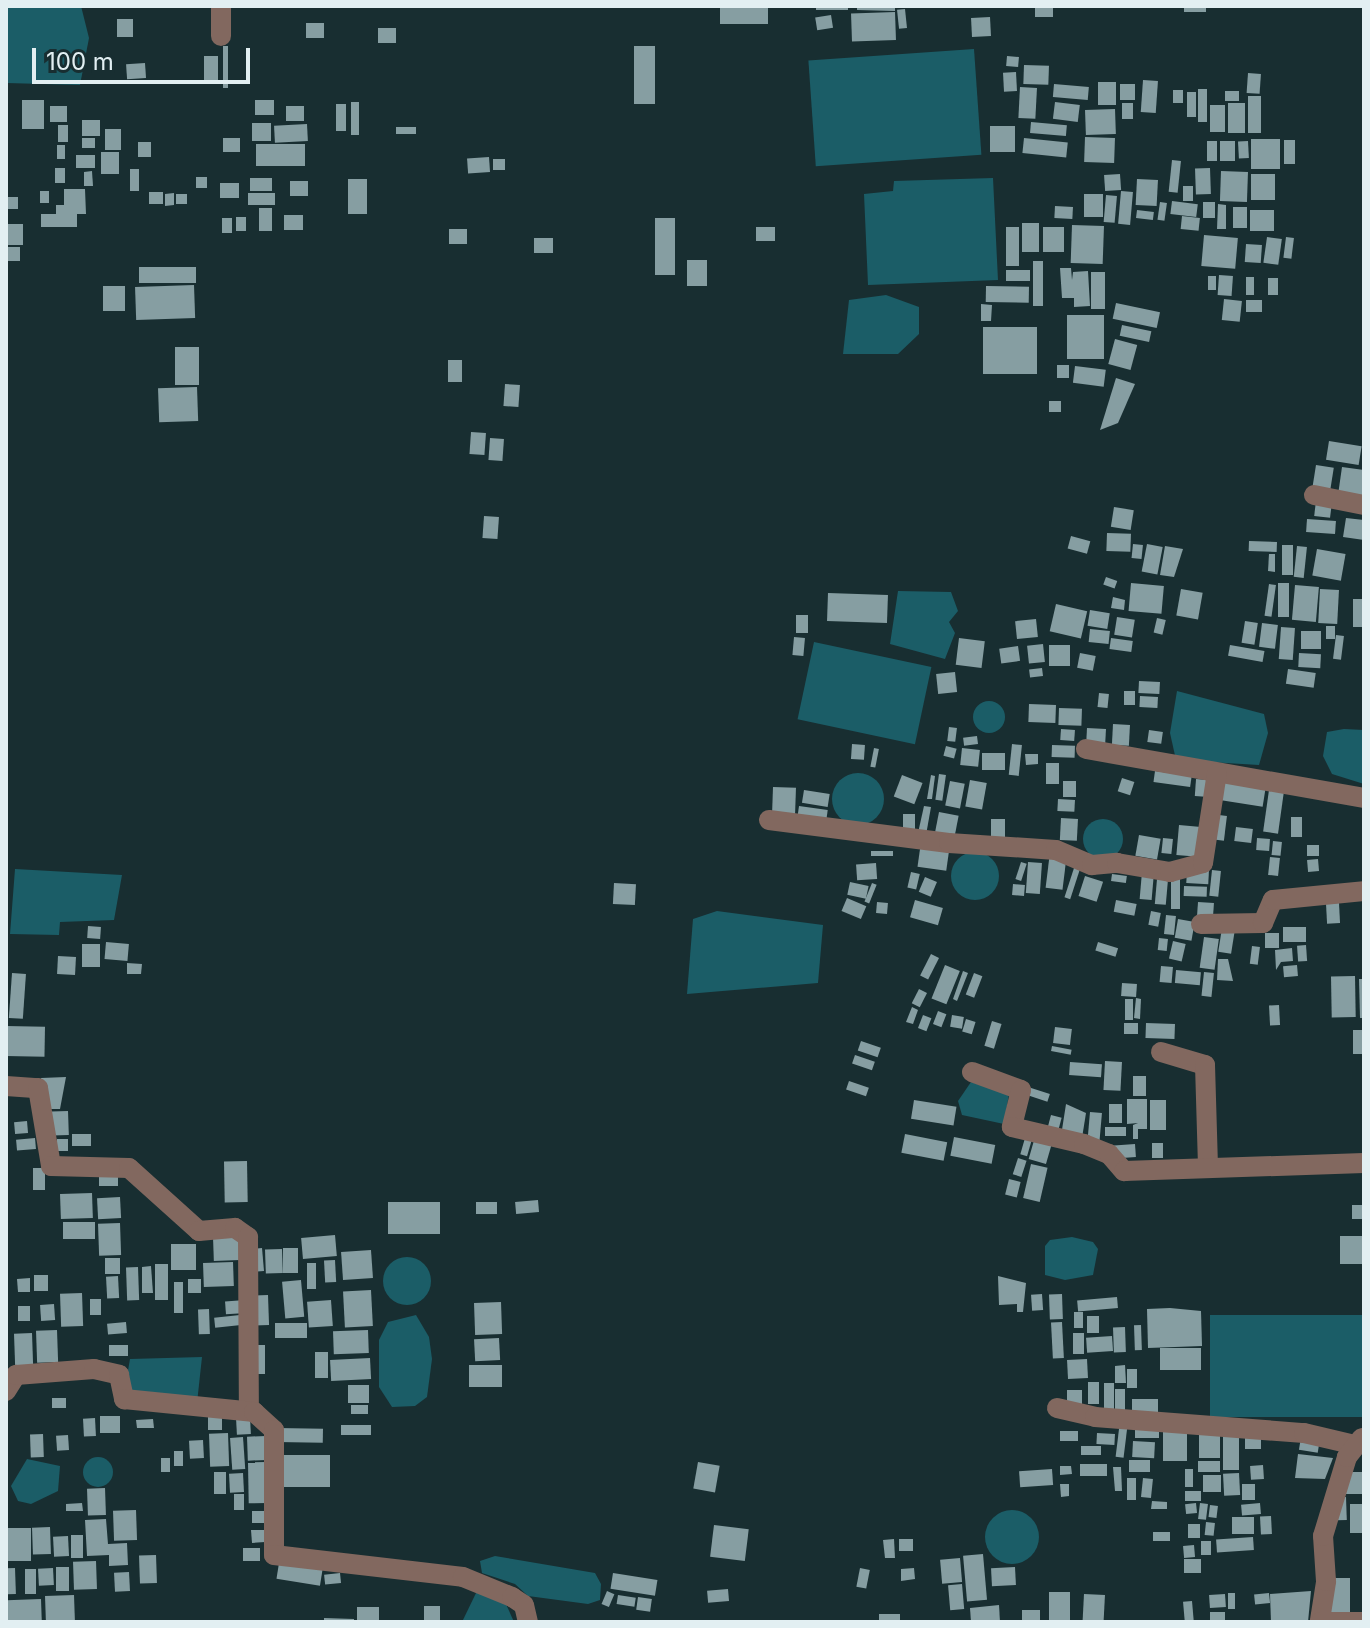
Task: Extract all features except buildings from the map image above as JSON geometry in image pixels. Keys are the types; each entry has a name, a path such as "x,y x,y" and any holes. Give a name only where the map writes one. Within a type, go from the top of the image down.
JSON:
{"street":[{"path":"221,6 221,36"},
{"path":"1314,495 1364,505"},
{"path":"1086,749 1364,798"},
{"path":"769,820 949,843 1056,850 1092,865 1117,863 1170,872 1203,863 1217,773"},
{"path":"1201,924 1263,923 1273,900 1364,891"},
{"path":"1161,1052 1205,1065 1208,1168"},
{"path":"972,1072 1021,1090 1012,1127 1084,1144 1109,1154 1124,1171 1364,1163"},
{"path":"6,1086 38,1088 51,1166 129,1168 199,1231 235,1228 248,1237 249,1410"},
{"path":"6,1391 16,1375 94,1369 119,1375 124,1399 249,1410 270,1421 274,1430 274,1555 463,1577 524,1605 528,1622"},
{"path":"1057,1408 1095,1417 1360,1440 1333,1495 1323,1536 1326,1581 1320,1621 1364,1622"}],"water":[{"path":"6,6 81,6 89,38 80,85 6,83"},
{"path":"974,49 981,155 816,166 808,61"},
{"path":"993,178 998,280 868,285 864,194 893,191 894,181"},
{"path":"886,295 919,307 919,334 898,354 843,354 849,300"},
{"path":"898,591 951,592 958,611 949,622 955,633 945,659 890,644"},
{"path":"814,642 931,667 915,744 798,719"},
{"path":"1177,691 1264,714 1268,733 1259,765 1176,760 1170,733"},
{"path":"989,701 1000,706 1005,717 1000,728 989,733 978,728 973,717 978,706"},
{"path":"1364,730 1364,784 1332,774 1323,756 1327,732"},
{"path":"858,773 876,781 884,799 876,817 858,825 840,817 832,799 840,781"},
{"path":"1103,819 1117,825 1123,839 1117,853 1103,859 1089,853 1083,839 1089,825"},
{"path":"975,852 992,859 999,876 992,893 975,900 958,893 951,876 958,859"},
{"path":"15,869 122,875 114,920 60,922 59,935 10,934"},
{"path":"717,911 823,925 818,983 687,994 693,919"},
{"path":"971,1082 1009,1094 1004,1124 962,1115 958,1101"},
{"path":"1072,1237 1093,1242 1098,1249 1093,1275 1065,1280 1045,1275 1045,1246 1050,1240"},
{"path":"407,1257 424,1264 431,1281 424,1298 407,1305 390,1298 383,1281 390,1264"},
{"path":"416,1315 429,1337 432,1359 427,1397 415,1406 392,1407 379,1387 379,1340 388,1322"},
{"path":"1210,1315 1364,1315 1364,1417 1210,1417"},
{"path":"202,1357 197,1403 131,1395 126,1382 130,1359"},
{"path":"98,1457 109,1461 113,1472 109,1483 98,1487 87,1483 83,1472 87,1461"},
{"path":"27,1459 60,1466 58,1491 31,1504 18,1501 11,1486"},
{"path":"1012,1510 1031,1518 1039,1537 1031,1556 1012,1564 993,1556 985,1537 993,1518"},
{"path":"495,1556 595,1573 601,1584 600,1600 588,1604 528,1596 515,1584 482,1573 480,1561"},
{"path":"477,1591 506,1604 514,1622 462,1622"}]}
